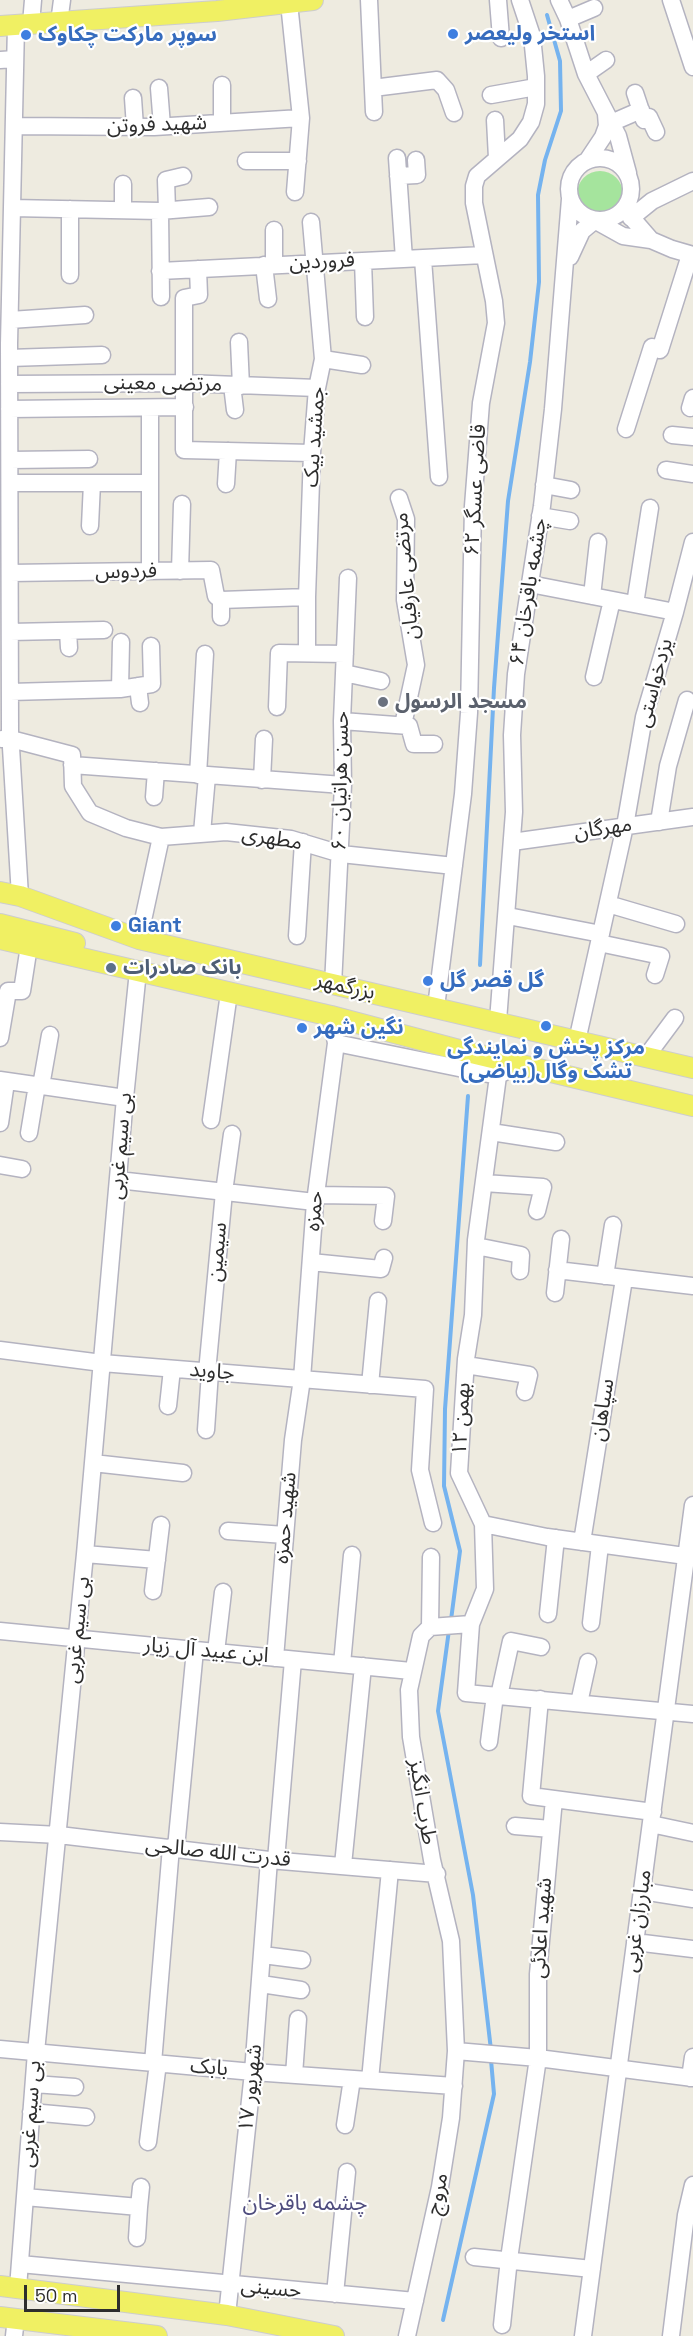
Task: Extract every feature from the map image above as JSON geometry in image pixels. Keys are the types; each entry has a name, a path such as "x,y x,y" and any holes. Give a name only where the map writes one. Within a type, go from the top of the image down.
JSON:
{"main road":[{"path":"16,25 217,6 313,0"},
{"name":"بزرگمهر","path":"0,892 20,896 139,939 693,1068"},
{"path":"0,914 78,933 139,939"},
{"name":"بزرگمهر","path":"0,924 78,944 138,972"},
{"name":"بزرگمهر","path":"0,939 332,1016 693,1106"},
{"path":"9,2287 227,2315 334,2336"},
{"path":"111,2329 121,2323 123,2317 121,2306 113,2299"},
{"path":"10,2324 111,2329 157,2336"}],"street":[{"path":"20,896 5,739 5,721 10,692 10,573 6,491 10,460 6,411 9,358 6,326 6,242 12,208 7,151 14,126 8,60 16,25 33,0"},
{"path":"59,22 62,0"},
{"path":"369,0 374,112"},
{"path":"498,0 501,38"},
{"name":"قاضی عسگر ۶۲","path":"436,1007 463,794 469,713 474,495 482,404 495,323 494,301 474,202 474,186 477,176 520,139 531,122 536,104 532,36 520,0"},
{"path":"559,0 568,19 586,74 618,136 632,192 628,214"},
{"path":"670,0 693,67"},
{"path":"281,2 300,118 295,192"},
{"path":"568,19 594,8"},
{"path":"586,74 606,60"},
{"path":"373,88 437,80 446,90 454,113"},
{"path":"222,85 222,123"},
{"path":"491,95 536,87"},
{"path":"159,88 162,126"},
{"path":"635,93 644,120 650,117 656,132"},
{"path":"133,98 135,127"},
{"path":"609,118 641,110"},
{"name":"شهید فروتن","path":"14,126 135,127 300,118"},
{"path":"587,161 603,137 609,118"},
{"path":"495,120 497,158"},
{"path":"397,158 404,259"},
{"path":"627,429 652,347 660,350 691,255 651,240 623,236 579,213 570,199 570,180 579,166 587,161 605,158 614,161 628,174"},
{"path":"398,176 417,175 416,160"},
{"path":"246,161 298,161"},
{"path":"160,297 166,180 183,176"},
{"path":"565,272 582,231 595,221 607,221 628,214 693,181"},
{"path":"123,184 123,210"},
{"name":"چشمه باقرخان ۶۴","path":"498,1021 508,916 514,812 512,735 516,674 544,485 570,199"},
{"path":"12,208 164,211 208,207"},
{"path":"70,209 70,275"},
{"path":"628,214 651,240"},
{"name":"جمشید بیک","path":"307,652 312,453 317,388 323,359 311,222"},
{"path":"268,300 269,265 274,230"},
{"name":"فروردین","path":"160,271 484,255"},
{"path":"423,259 439,477"},
{"path":"363,261 365,317"},
{"path":"198,269 199,294 184,298 184,450 312,453"},
{"path":"6,326 85,315"},
{"path":"235,410 240,342"},
{"path":"9,358 102,355"},
{"path":"323,359 363,365"},
{"name":"مرتضی معینی","path":"9,384 185,383 317,388"},
{"path":"6,411 185,407"},
{"path":"150,408 150,571"},
{"path":"672,435 693,437"},
{"path":"226,484 228,451"},
{"path":"10,460 89,459"},
{"path":"666,470 693,474"},
{"path":"6,491 92,483 150,483"},
{"path":"90,526 92,483"},
{"path":"544,485 571,490"},
{"name":"مرتضی عارفیان","path":"399,498 406,519 405,600 416,665 403,725"},
{"path":"180,571 182,504"},
{"path":"634,604 650,508"},
{"path":"540,516 570,521"},
{"path":"592,596 598,542"},
{"name":"یزدخواستی","path":"577,1041 625,826 644,717 693,542"},
{"name":"فردوس","path":"10,573 211,570 216,596 220,600 221,617"},
{"name":"حسن هراتیان ۶۰","path":"333,984 343,785 342,722 348,578"},
{"path":"530,584 675,612"},
{"path":"220,600 307,597"},
{"path":"594,677 612,600"},
{"path":"10,632 104,630"},
{"path":"68,631 69,648"},
{"path":"120,689 121,642"},
{"path":"10,692 120,689 152,684 151,646"},
{"path":"277,707 279,653 345,654"},
{"path":"202,833 205,654"},
{"path":"344,673 381,681"},
{"path":"138,686 140,703"},
{"path":"659,822 668,766 687,700"},
{"path":"342,722 409,726 414,744 434,744"},
{"path":"5,739 72,755 72,765 343,785"},
{"path":"262,780 264,739"},
{"name":"مطهری","path":"72,765 73,786 90,813 126,828 161,837 226,832 291,839 340,854 454,866"},
{"path":"154,797 156,771"},
{"name":"مهرگان","path":"512,842 693,817"},
{"path":"139,939 161,837"},
{"path":"297,936 303,842"},
{"path":"608,903 676,924"},
{"path":"508,916 661,956 655,975"},
{"path":"0,1038 8,991 22,991 30,946"},
{"name":"بی سیم غربی","path":"9,2287 20,2264 36,2052 86,1554 138,972"},
{"path":"211,1120 229,993"},
{"name":"حمزه","path":"302,1379 315,1199 336,1043 332,1016"},
{"path":"646,1057 675,1018"},
{"path":"29,1133 50,1035"},
{"path":"336,1043 498,1076 519,1063"},
{"name":"۱۲ بهمن","path":"497,1695 466,1693 471,1624 485,1590 483,1524 459,1473 466,1365 473,1314 476,1246 498,1076"},
{"path":"0,1123 3,1081 125,1098"},
{"path":"491,1132 556,1142"},
{"name":"سیمین","path":"206,1430 208,1372 224,1192 232,1134"},
{"path":"0,1165 22,1169"},
{"path":"118,1180 315,1199 386,1196 383,1221"},
{"path":"484,1183 543,1187 537,1210"},
{"path":"605,1276 613,1224"},
{"path":"555,1293 561,1239"},
{"path":"476,1246 521,1255 520,1271"},
{"path":"311,1262 381,1269 384,1258"},
{"path":"556,1270 693,1286"},
{"name":"سپاهان","path":"582,1542 624,1279"},
{"path":"370,1385 378,1300"},
{"name":"جاوید","path":"0,1350 102,1363 425,1389 420,1470 432,1523"},
{"path":"466,1365 529,1375 525,1392"},
{"path":"168,1406 171,1369"},
{"name":"شهید حمزه","path":"275,1658 293,1440 302,1379"},
{"path":"93,1463 183,1473"},
{"name":"مبارزان غربی","path":"583,2336 666,1710 690,1557 693,1505"},
{"path":"483,1524 556,1538 690,1557"},
{"path":"153,1591 160,1525"},
{"path":"228,1531 285,1535"},
{"path":"548,1614 556,1538"},
{"path":"591,1623 600,1545"},
{"path":"86,1554 157,1560"},
{"path":"342,1664 352,1555"},
{"name":"طرب انگیز","path":"431,1557 430,1627 421,1636 411,1671 409,1690 411,1737 432,1860 451,1941 456,2050"},
{"path":"216,1652 223,1592"},
{"path":"430,1627 471,1624"},
{"name":"ابن عبید آل زیار","path":"0,1631 411,1671"},
{"path":"489,1742 497,1695 512,1641 541,1647"},
{"path":"148,2142 173,1848 195,1650"},
{"name":"۱۷ شهریور","path":"227,2315 254,2072 263,1955 293,1659"},
{"path":"579,1703 588,1662"},
{"path":"343,1865 363,1666"},
{"path":"497,1695 693,1714"},
{"path":"540,1699 531,1796 652,1818 693,1833"},
{"name":"شهید اعلائی","path":"502,2325 509,2259 538,2058 538,1974 554,1799"},
{"path":"514,1825 551,1829"},
{"name":"قدرت الله صالحی","path":"0,1832 59,1835 272,1860 437,1874"},
{"path":"370,2080 390,1870"},
{"path":"642,1891 693,1899"},
{"path":"635,1942 693,1949"},
{"path":"263,1955 302,1960"},
{"path":"261,1984 301,1990"},
{"path":"294,2075 298,2019"},
{"name":"بابک","path":"0,2049 254,2072 454,2086"},
{"path":"456,2050 692,2078 693,2057"},
{"name":"مروج","path":"407,2336 440,2187 454,2086 456,2050"},
{"path":"345,2125 351,2079"},
{"path":"34,2084 75,2087"},
{"path":"31,2112 86,2117"},
{"path":"334,2294 347,2172"},
{"path":"671,2336 693,2185"},
{"path":"137,2238 141,2187"},
{"path":"25,2198 139,2207"},
{"path":"474,2257 592,2269"},
{"name":"حسینی","path":"20,2264 415,2301"}],"green space":[{"path":"600,171 616,178 623,194 616,210 600,217 584,210 577,194 584,178"}],"waterway":[{"path":"480,965 494,688 508,501 530,362 539,282 538,195 545,160 561,111 560,61 547,15"},
{"path":"451,1620 460,1551 444,1486 445,1409 468,1096"},
{"path":"449,1630 438,1711 473,1895 491,2050"},
{"path":"443,2320 494,2094 491,2060"}],"place":[{"name":"استخر ولیعصر","path":"453,34"},
{"name":"سوپر مارکت چکاوک","path":"26,35"},
{"name":"مسجد الرسول","path":"383,702"},
{"name":"Giant","path":"116,926"},
{"name":"بانک صادرات","path":"111,968"},
{"name":"گل قصر گل","path":"428,981"},
{"name":"مرکز پخش و نمایندگی تشک وگال(بیاضی)","path":"546,1026"},
{"name":"نگین شهر","path":"302,1028"}],"district":[{"name":"چشمه باقرخان","path":"305,2204"}]}
